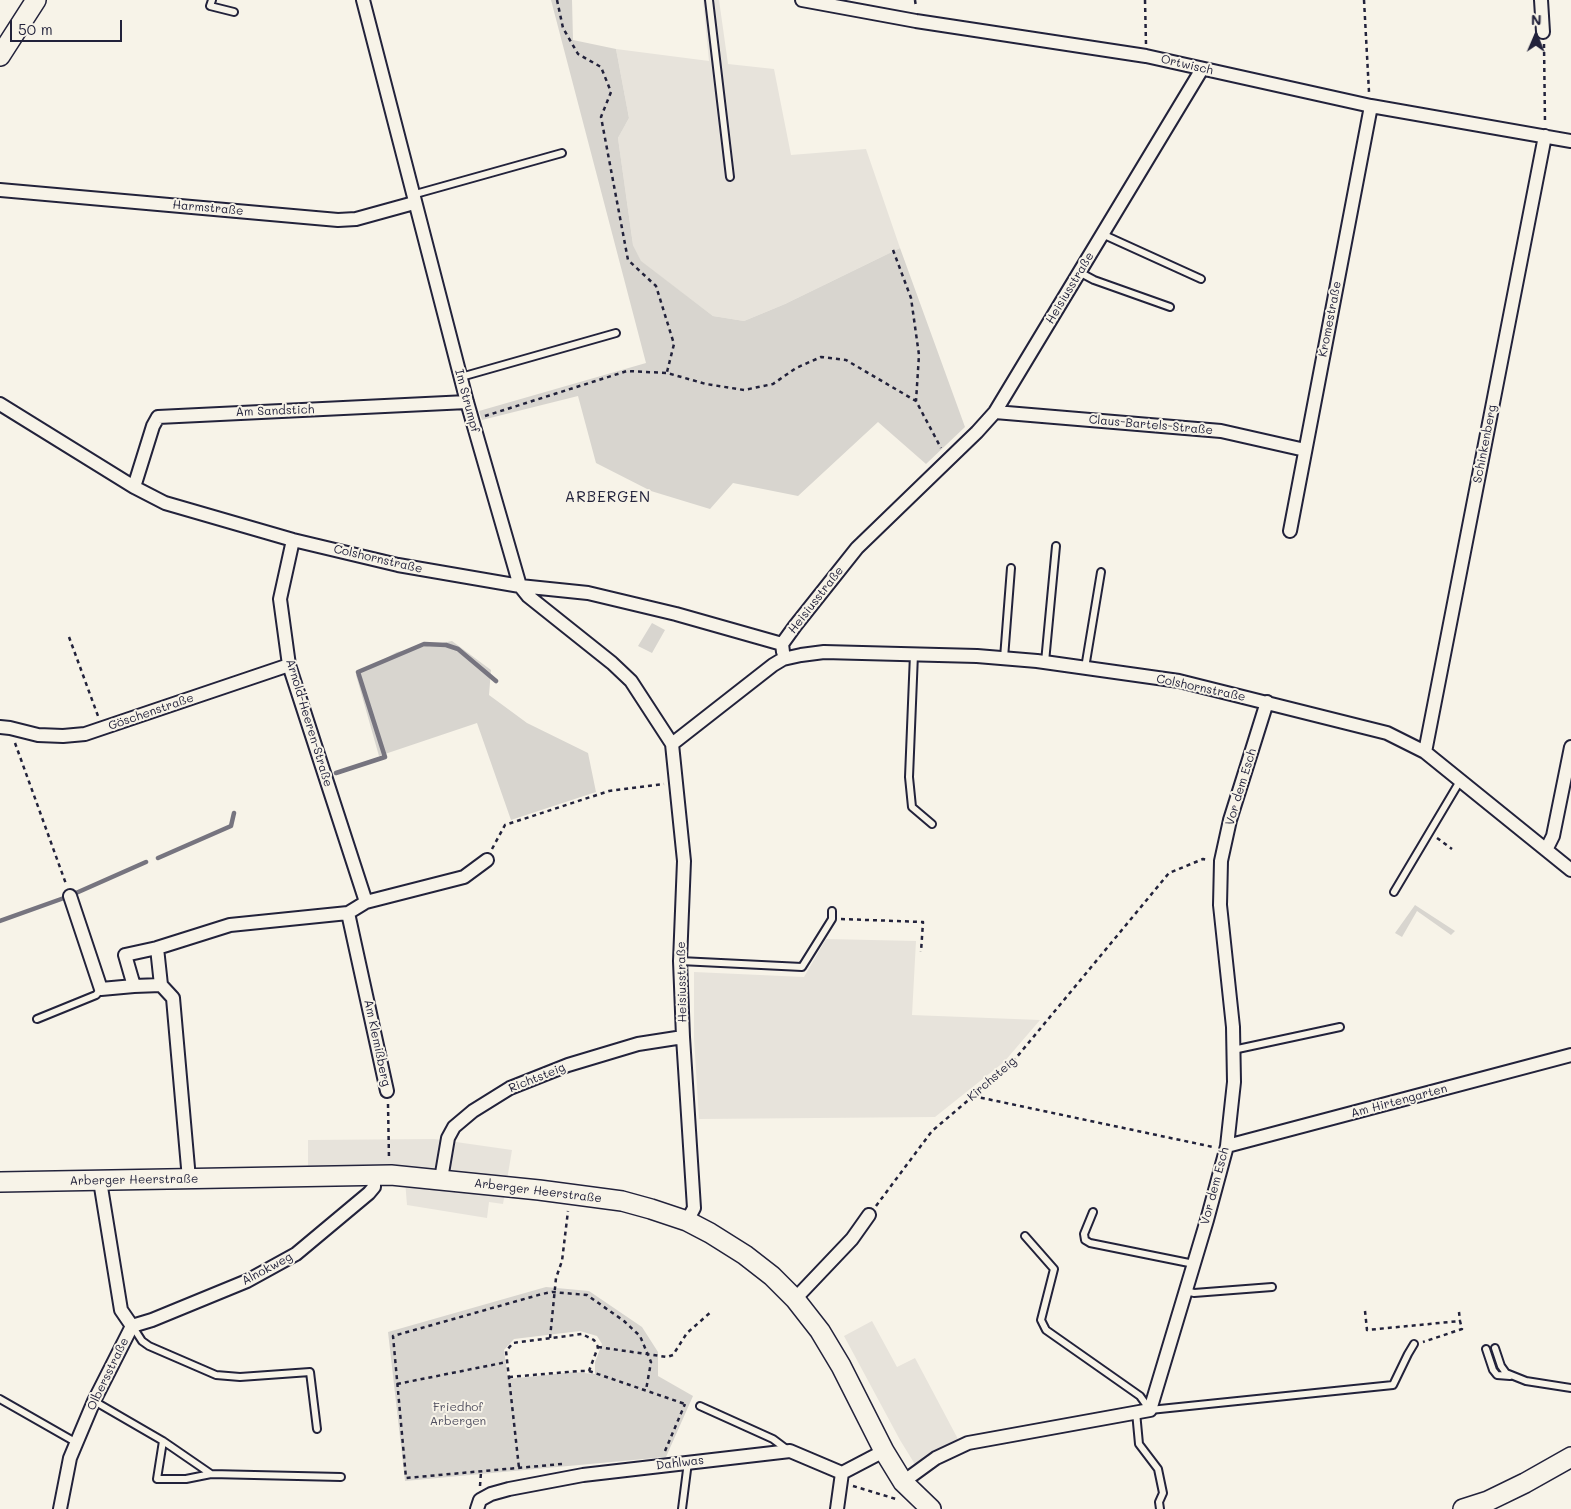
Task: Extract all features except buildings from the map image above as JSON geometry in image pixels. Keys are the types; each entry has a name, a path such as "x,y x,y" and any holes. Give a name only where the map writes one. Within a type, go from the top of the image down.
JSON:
{"main road":[{"path":"0,56 36,0"},
{"name":"Arberger Heerstraße","path":"0,1182 382,1175 441,1179 622,1201 687,1221 745,1255 772,1276 795,1299 820,1331 841,1366 884,1450 903,1482 926,1505"},
{"path":"1463,1509 1490,1505 1571,1457"}],"street":[{"name":"Im Strumpf","path":"362,0 467,402 520,586 528,596 612,663 631,681 672,744"},
{"name":"Ortwisch","path":"802,0 916,21 1146,56 1371,106 1571,141"},
{"path":"1541,0 1544,32"},
{"name":"Heisiusstraße","path":"783,659 782,644 857,548 995,412 1202,68"},
{"name":"Kromestraße","path":"1290,531 1371,106"},
{"name":"Schinkenberg","path":"1425,752 1545,136"},
{"name":"Harmstraße","path":"0,190 338,220 356,219 413,199"},
{"name":"Am Sandstich","path":"134,487 153,426 158,417 467,402"},
{"name":"Colshornstraße","path":"0,404 134,487 165,504 293,540 398,566 520,586 588,593 676,614 782,644"},
{"name":"Claus-Bartels-Straße","path":"995,412 1221,431 1305,450"},
{"name":"Arnold-Heeren-Straße","path":"293,540 280,599 289,665 366,902"},
{"name":"Colshornstraße","path":"783,659 824,652 1004,658 1045,662 1178,681 1387,733 1425,752 1571,870"},
{"path":"672,744 783,659"},
{"name":"Göschenstraße","path":"5,728 38,735 63,736 85,734 289,665"},
{"name":"Vor dem Esch","path":"1150,1410 1194,1264 1226,1148 1234,1082 1233,1027 1220,906 1220,861 1230,820 1267,702"},
{"name":"Heisiusstraße","path":"672,744 674,782 684,861 680,962 694,1208 687,1221"},
{"path":"1546,850 1553,836 1571,747"},
{"path":"1558,859 1571,857"},
{"path":"134,986 125,955 157,948 230,925 348,913 366,902 464,877 487,860"},
{"path":"70,896 102,989 161,985"},
{"name":"Am Klemißberg","path":"348,913 387,1092"},
{"path":"157,948 161,985 173,998 189,1179"},
{"name":"Richtsteig","path":"441,1179 448,1138 454,1127 473,1111 510,1088 568,1065 638,1044 683,1037"},
{"name":"Am Hirtengarten","path":"1226,1148 1571,1055"},
{"name":"Alnokweg","path":"132,1326 152,1320 247,1281 296,1254 369,1193 382,1175"},
{"name":"Olbersstraße","path":"60,1509 70,1458 94,1401 132,1326 121,1310 100,1181"},
{"path":"795,1299 852,1239 869,1215"},
{"path":"903,1482 936,1458 968,1443 1150,1410"},
{"path":"837,1509 842,1472 884,1450"},
{"name":"Dahlwas","path":"477,1509 480,1500 491,1494 583,1475 790,1451 842,1472"}],"lane":[{"path":"212,0 210,6 234,12"},
{"path":"709,0 730,177"},
{"path":"413,199 562,153"},
{"path":"1102,234 1201,279"},
{"path":"1079,272 1094,280 1170,307"},
{"path":"461,377 616,333"},
{"path":"1045,662 1056,546"},
{"path":"1004,658 1011,568"},
{"path":"1085,668 1101,572"},
{"path":"914,654 909,777 912,807 932,824"},
{"path":"1394,892 1460,781"},
{"path":"680,962 802,967 832,919 832,911"},
{"path":"37,1019 96,995 102,989"},
{"path":"1233,1050 1340,1027"},
{"path":"1093,1212 1084,1234 1085,1240 1090,1243 1194,1264"},
{"path":"1025,1236 1054,1269 1041,1320 1046,1330 1140,1396 1150,1410 1393,1385 1414,1344"},
{"path":"1186,1291 1194,1293 1272,1287"},
{"path":"132,1326 142,1341 149,1346 216,1375 240,1377 310,1372 317,1429"},
{"path":"1495,1348 1506,1374 1551,1386 1571,1388"},
{"path":"1486,1349 1490,1364 1496,1374 1517,1377"},
{"path":"0,1399 76,1443"},
{"path":"94,1401 163,1441 211,1474"},
{"path":"700,1406 773,1439 790,1451"},
{"path":"1136,1412 1139,1444 1158,1469 1163,1493 1159,1502 1160,1509"},
{"path":"163,1441 156,1479 186,1479 211,1474 341,1477"},
{"path":"682,1509 688,1462"}],"path":[{"path":"556,0 563,28 578,54 601,66 611,92 601,118 628,260 656,286 674,344 667,373"},
{"path":"1145,0 1146,56"},
{"path":"1364,0 1371,106"},
{"path":"1544,32 1545,136"},
{"path":"893,250 911,298 920,355 916,401"},
{"path":"472,420 627,371 667,373 706,384 744,390 773,384 796,368 821,357 846,360 916,401 947,460"},
{"path":"69,637 102,728"},
{"path":"5,728 70,896"},
{"path":"487,860 505,824 609,791 674,782"},
{"path":"1429,833 1452,849"},
{"name":"Kirchsteig","path":"869,1215 932,1131 1011,1064 1170,873 1203,860 1220,861"},
{"path":"832,919 923,922 921,952"},
{"name":"Am Klemißberg","path":"382,1175 387,1092"},
{"path":"973,1096 1226,1148"},
{"path":"550,1338 556,1278 562,1261 570,1194"},
{"path":"568,1463 406,1478 392,1336 542,1294 555,1292 587,1295 624,1321 640,1336 651,1362 646,1390"},
{"path":"598,1347 667,1357 673,1355 688,1333 712,1311"},
{"path":"1365,1311 1367,1330 1460,1322"},
{"path":"1414,1344 1462,1329 1459,1312"},
{"path":"519,1468 506,1350 513,1343 582,1334 594,1340 598,1347 589,1372"},
{"path":"397,1384 507,1362"},
{"path":"509,1377 579,1370 646,1390 690,1406 700,1406"},
{"path":"664,1454 685,1404"},
{"path":"480,1491 481,1471"},
{"path":"842,1472 852,1485 902,1501 926,1505"}],"shaded area":[{"path":"703,0 719,0 728,64 774,69 791,155 866,149 900,248 785,304 744,321 713,316 641,262 633,245 618,138 629,118 616,49 709,61"},
{"path":"826,939 916,941 912,1015 1040,1020 1004,1062 935,1117 699,1119 694,1039 694,972 804,977"},
{"path":"435,1139 512,1150 503,1204 489,1202 487,1218 407,1205 405,1180 308,1179 308,1140"},
{"path":"872,1321 897,1367 915,1358 959,1441 916,1466 844,1336"}],"green space":[{"path":"551,0 572,0 573,40 616,49 629,118 618,138 633,245 641,261 713,316 744,321 785,304 900,248 965,427 926,464 878,422 798,496 733,483 710,509 651,491 596,463 578,396 482,420 479,411 646,363"},
{"path":"652,623 665,630 652,653 638,646"},
{"path":"452,641 491,670 489,695 527,723 588,753 596,792 511,820 477,723 379,756 356,675 397,652"},
{"path":"1415,905 1455,931 1451,935 1417,911 1402,937 1395,933"},
{"name":"Friedhof Arbergen","path":"546,1287 589,1291 642,1327 658,1352 658,1376 693,1396 666,1457 405,1481 388,1332","holes":["580,1331 597,1336 602,1344 595,1362 595,1374 574,1372 508,1379 504,1350 514,1339"]}],"waterway":[{"path":"336,773 385,757 358,672 424,644 446,645 458,649 496,681"},
{"path":"158,858 231,826 234,813"},
{"path":"76,893 146,862"},
{"path":"0,921 64,898"}],"district":[{"name":"ARBERGEN","path":"608,497"}]}
